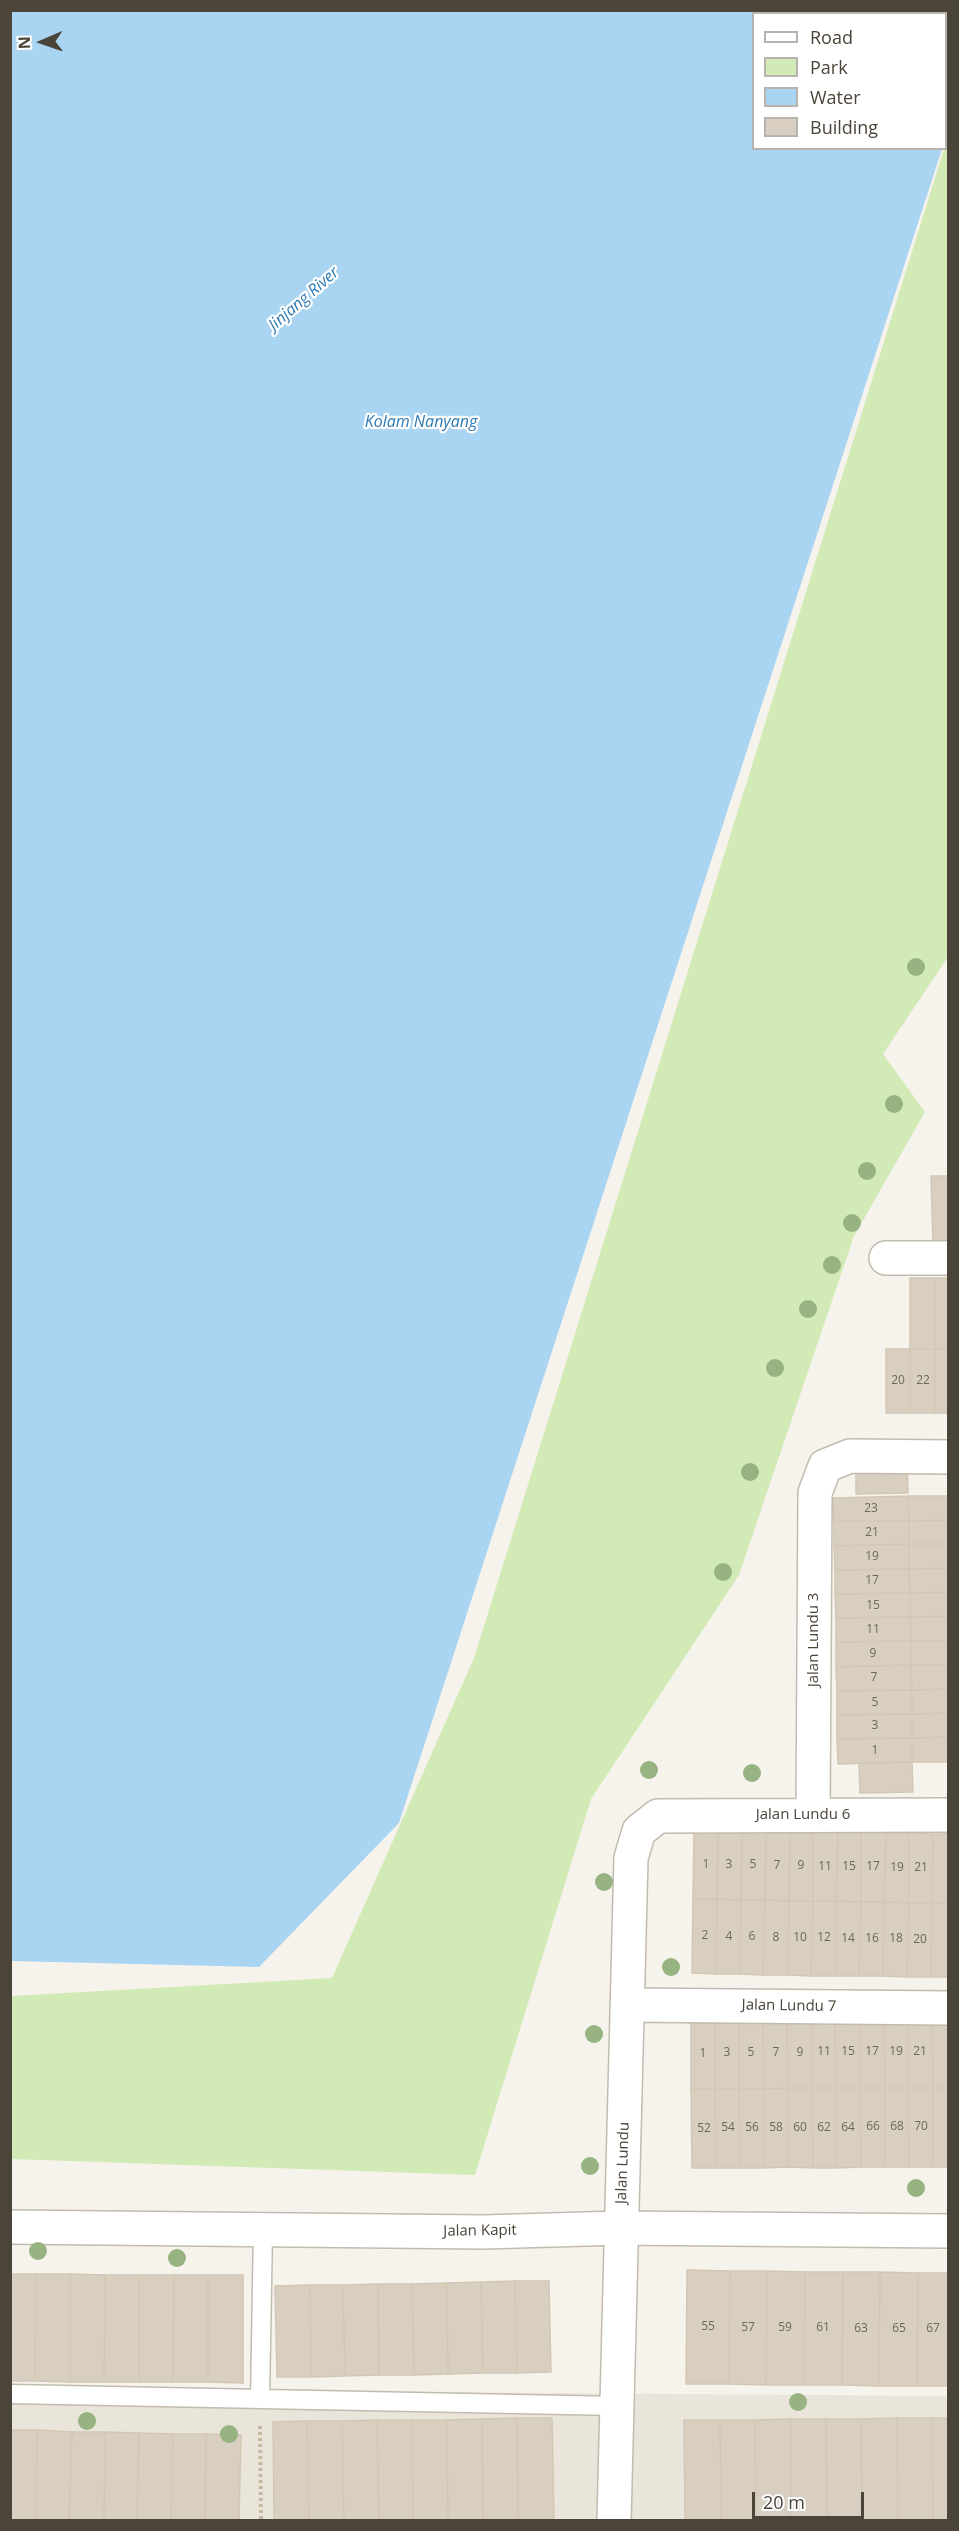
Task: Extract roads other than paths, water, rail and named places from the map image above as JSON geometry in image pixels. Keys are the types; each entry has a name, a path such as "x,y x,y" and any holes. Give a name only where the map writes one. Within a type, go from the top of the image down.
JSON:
{"street":[{"path":"886,1258 948,1258"},
{"name":"Jalan Lundu 3","path":"813,1815 814,1493 825,1466 850,1456 948,1457"},
{"name":"Jalan Lundu 6","path":"658,1816 948,1815"},
{"name":"Jalan Lundu","path":"614,2520 631,1858 639,1831 658,1816"},
{"name":"Jalan Lundu 7","path":"629,2005 948,2008"},
{"name":"Jalan Kapit","path":"10,2228 483,2232 620,2228 948,2231"}],"lane":[{"path":"260,2399 263,2230"},
{"path":"10,2394 616,2406"}],"water":[{"name":"Kolam Nanyang","path":"11,10 948,11 947,132 947,12 752,12 752,150 942,150 399,1823 259,1967 11,1961"}],"water label":[{"name":"Jinjang River","path":"304,299"}]}
